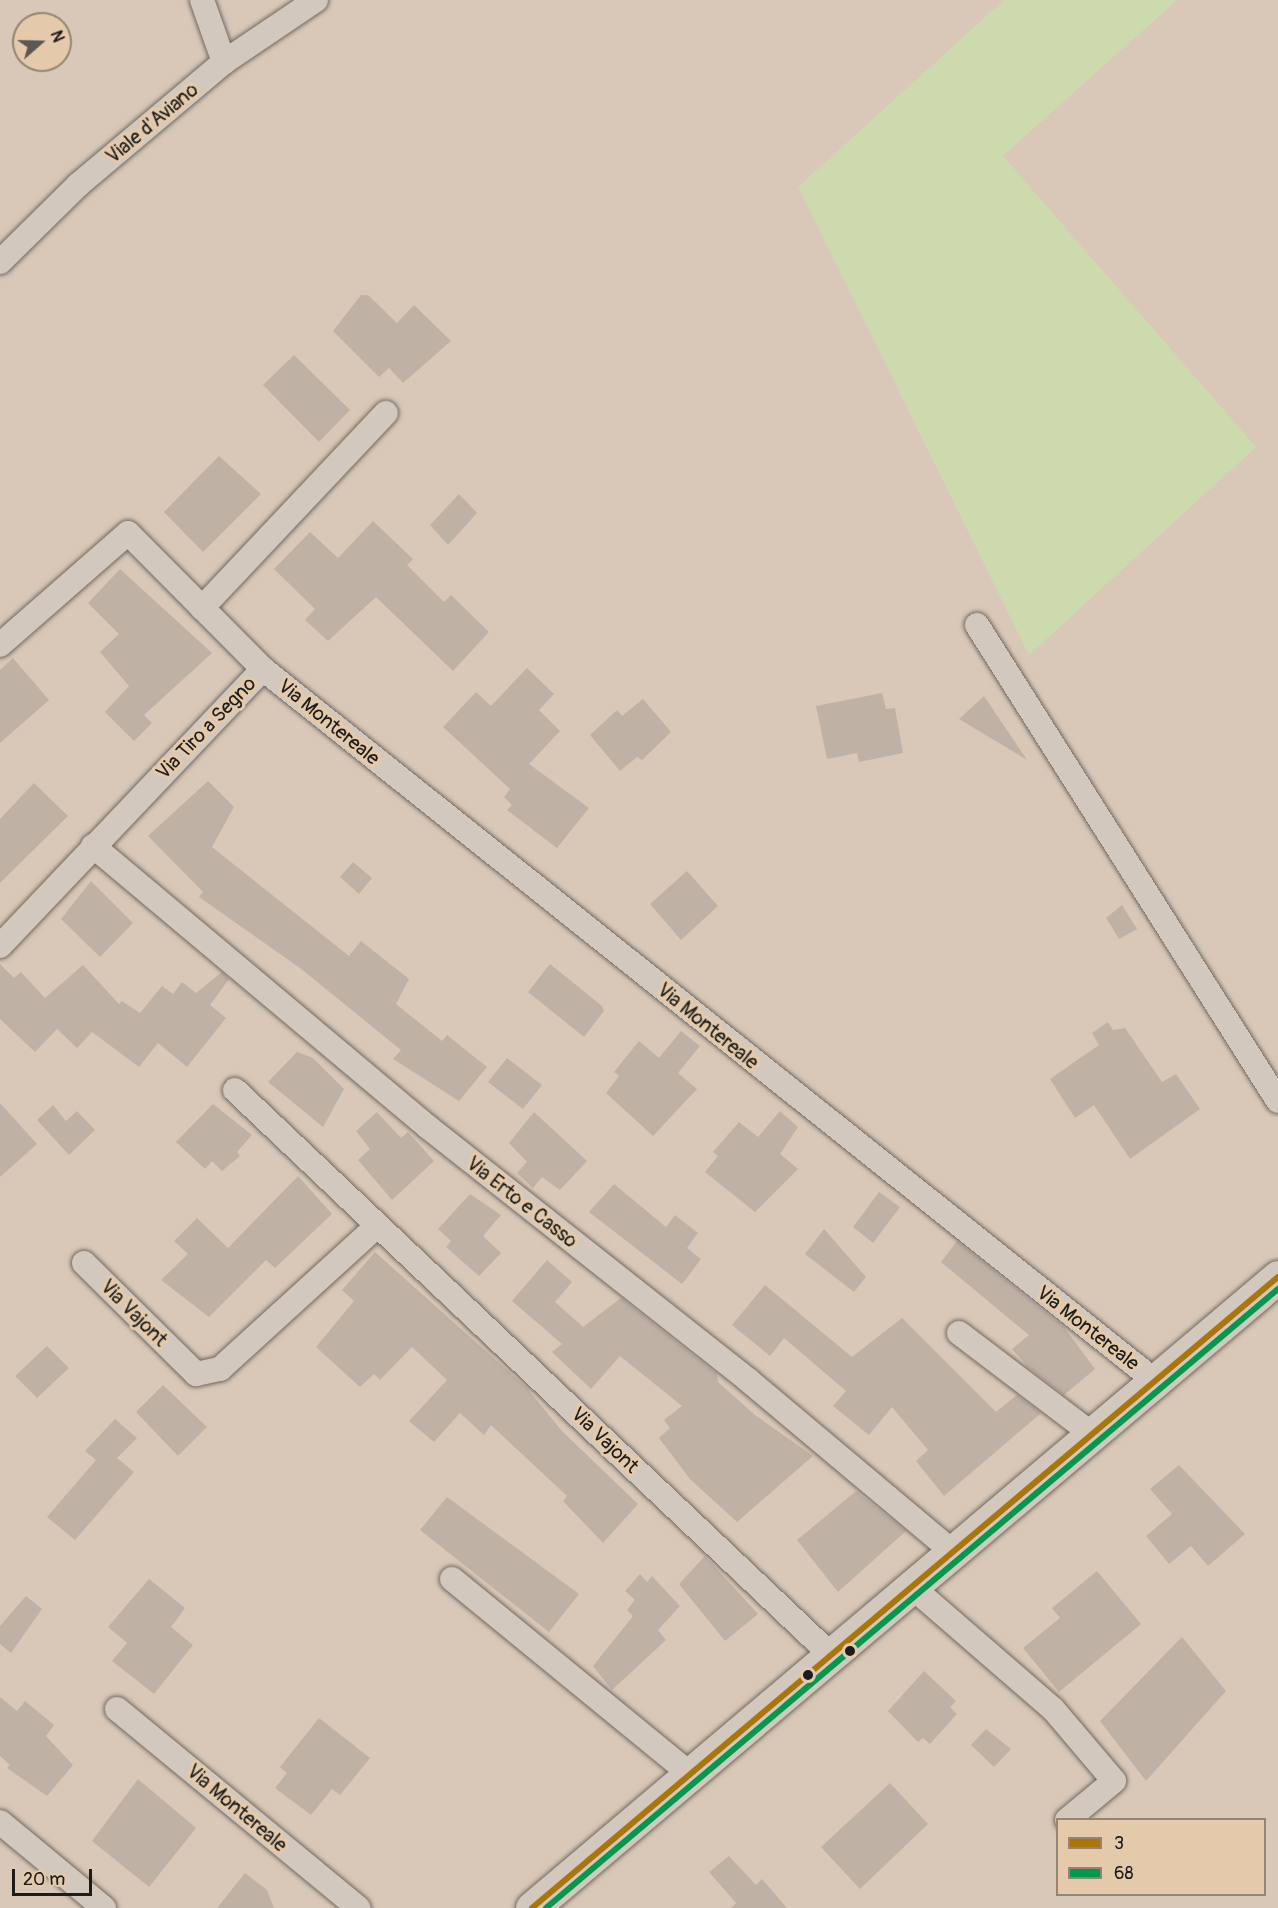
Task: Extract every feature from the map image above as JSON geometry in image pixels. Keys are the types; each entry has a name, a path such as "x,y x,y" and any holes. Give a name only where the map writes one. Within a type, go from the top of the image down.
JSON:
{"main road":[{"name":"Via Montereale","path":"532,1908 1278,1277"}],"street":[{"path":"202,0 224,62"},
{"name":"Viale d'Aviano","path":"0,262 78,185 224,62 316,0"},
{"path":"202,608 386,413"},
{"name":"Via Tiro a Segno","path":"0,645 128,533 263,669 0,946"},
{"path":"976,625 1278,1101"},
{"name":"Via Montereale","path":"263,669 1154,1380"},
{"name":"Via Erto e Casso","path":"93,846 409,1112 748,1380 954,1553"},
{"name":"Via Vajont","path":"235,1090 376,1227 831,1655"},
{"name":"Via Vajont","path":"84,1263 196,1374 220,1369 376,1227"},
{"path":"959,1333 1092,1434"},
{"path":"452,1579 690,1774"},
{"path":"912,1587 1053,1709 1114,1781 1070,1818"},
{"name":"Via Montereale","path":"117,1709 358,1908"},
{"path":"0,1822 105,1908"}],"green space":[{"path":"1004,0 1177,0 1003,156 1256,447 1029,655 798,187"}],"building":[{"path":"361,295 368,295 397,323 414,305 451,341 403,383 389,368 379,377 333,331"},
{"path":"294,355 350,410 319,442 263,385"},
{"path":"219,456 261,494 203,552 164,512"},
{"path":"459,494 477,513 448,545 430,525"},
{"path":"373,521 413,559 407,565 444,602 451,595 489,632 453,671 376,597 328,641 305,620 315,609 274,569 310,532 338,558"},
{"path":"120,569 212,653 144,715 152,723 134,741 105,712 129,686 100,652 119,634 88,603"},
{"path":"13,658 49,700 0,743 0,670"},
{"path":"527,668 554,694 539,710 560,731 529,764 589,808 557,848 507,810 512,805 504,797 510,789 443,727 476,692 491,706"},
{"path":"882,693 886,709 895,708 903,753 859,762 857,753 827,759 816,706"},
{"path":"984,696 1027,760 959,719"},
{"path":"643,699 671,732 642,760 637,757 620,771 590,735 617,710 622,716"},
{"path":"208,781 234,807 212,847 349,956 361,941 409,979 396,1004 442,1041 447,1035 487,1067 459,1101 393,1059 401,1050 300,968 199,897 203,892 148,836"},
{"path":"34,783 68,816 0,883 0,819"},
{"path":"353,862 372,878 359,894 340,877"},
{"path":"687,871 718,906 681,940 650,904"},
{"path":"91,881 133,923 100,957 61,919"},
{"path":"1122,905 1137,929 1119,939 1106,918"},
{"path":"0,964 14,978 21,972 45,998 83,965 119,1004 122,1001 140,1013 162,986 173,994 182,982 196,993 222,972 229,979 210,1005 226,1018 187,1067 158,1043 139,1067 92,1032 77,1048 57,1029 35,1052 0,1019"},
{"path":"550,964 602,1006 604,1011 584,1037 528,992"},
{"path":"1108,1022 1113,1030 1125,1028 1162,1082 1176,1074 1200,1109 1130,1159 1094,1105 1075,1118 1050,1079 1099,1045 1092,1033"},
{"path":"681,1031 700,1046 678,1073 697,1089 653,1136 606,1093 619,1076 614,1072 639,1041 659,1058"},
{"path":"297,1052 313,1058 344,1089 323,1127 268,1082"},
{"path":"507,1058 542,1085 523,1109 488,1082"},
{"path":"0,1103 37,1144 0,1177"},
{"path":"213,1104 252,1135 237,1152 240,1156 222,1171 212,1161 205,1169 176,1142"},
{"path":"53,1105 66,1121 77,1111 95,1130 69,1155 37,1120"},
{"path":"780,1111 798,1127 780,1154 798,1169 755,1212 705,1172 718,1156 713,1152 739,1122 758,1137"},
{"path":"377,1112 401,1138 408,1132 434,1161 392,1200 358,1160 370,1149 356,1131"},
{"path":"534,1112 587,1161 560,1190 542,1177 533,1188 517,1173 527,1162 509,1143"},
{"path":"298,1176 332,1214 275,1268 266,1260 209,1317 161,1280 188,1254 174,1241 197,1218 228,1248"},
{"path":"614,1184 666,1227 675,1215 698,1233 687,1248 701,1259 682,1284 589,1212"},
{"path":"879,1192 900,1207 873,1243 853,1227"},
{"path":"470,1194 501,1215 483,1236 501,1253 479,1276 446,1247 451,1241 438,1229"},
{"path":"824,1229 866,1277 854,1292 805,1254"},
{"path":"957,1241 1064,1327 1095,1369 1064,1395 1028,1367 1012,1349 1029,1335 941,1262"},
{"path":"375,1252 526,1387 562,1431 638,1504 603,1543 563,1501 567,1496 491,1425 484,1435 460,1413 434,1442 409,1421 447,1380 412,1347 380,1380 374,1374 360,1387 316,1347 354,1301 342,1290"},
{"path":"547,1260 572,1282 555,1302 583,1327 621,1298 717,1374 718,1382 755,1415 813,1456 737,1522 690,1479 659,1438 670,1428 664,1420 682,1406 620,1356 591,1389 552,1352 562,1344 512,1301"},
{"path":"765,1285 852,1357 902,1318 996,1412 1017,1395 1041,1413 944,1496 916,1461 928,1450 892,1407 869,1435 833,1406 846,1391 784,1338 770,1356 732,1325"},
{"path":"47,1346 69,1368 37,1398 15,1376"},
{"path":"163,1385 207,1427 178,1456 136,1412"},
{"path":"115,1419 137,1438 117,1458 134,1472 75,1540 47,1517 96,1460 85,1451"},
{"path":"1179,1465 1245,1534 1208,1566 1191,1546 1169,1564 1146,1536 1172,1514 1150,1489"},
{"path":"856,1491 906,1531 838,1592 797,1540"},
{"path":"447,1497 579,1594 549,1632 420,1530"},
{"path":"705,1556 758,1614 725,1641 679,1584"},
{"path":"1097,1571 1141,1624 1059,1692 1023,1648 1060,1618 1052,1608"},
{"path":"640,1574 647,1582 652,1576 680,1606 658,1630 666,1640 612,1690 593,1666 633,1616 627,1610 635,1600 625,1591"},
{"path":"149,1579 185,1608 171,1627 193,1645 154,1694 112,1661 127,1643 108,1627"},
{"path":"26,1596 42,1609 11,1653 0,1644 0,1626"},
{"path":"1182,1637 1226,1691 1146,1781 1100,1721"},
{"path":"924,1671 956,1701 950,1707 957,1714 930,1744 923,1738 918,1742 888,1711"},
{"path":"0,1697 17,1711 25,1701 54,1725 46,1736 73,1765 47,1796 7,1768 10,1765 0,1756"},
{"path":"319,1718 370,1758 340,1795 332,1789 311,1815 275,1788 287,1773 280,1767"},
{"path":"986,1729 1011,1749 994,1767 971,1745"},
{"path":"138,1779 196,1828 149,1887 92,1841"},
{"path":"890,1783 928,1824 860,1889 821,1847"},
{"path":"729,1856 756,1885 762,1879 787,1908 731,1908 736,1903 709,1872"},
{"path":"245,1873 267,1890 274,1908 217,1908"}],"transit line":[{"name":"3","path":"532,1908 1278,1277"},
{"name":"68","path":"546,1908 1278,1289"}]}
